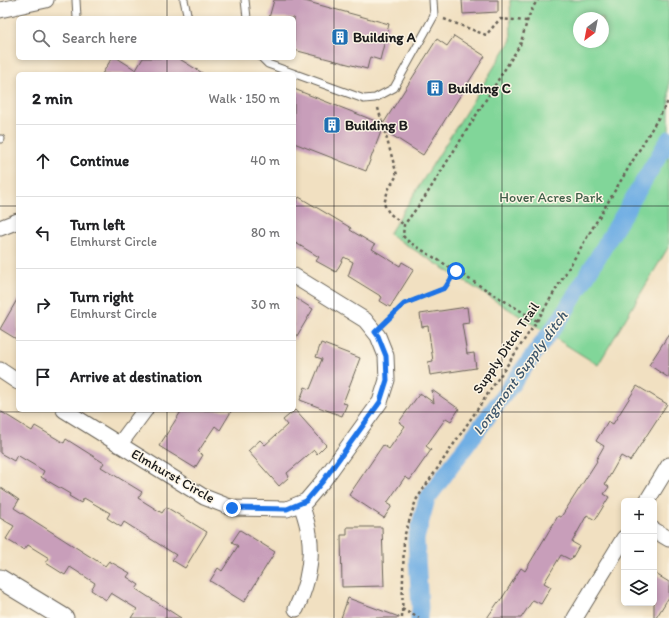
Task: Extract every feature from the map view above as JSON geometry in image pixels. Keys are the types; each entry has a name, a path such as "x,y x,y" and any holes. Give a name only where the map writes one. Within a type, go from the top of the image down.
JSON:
{"street":[{"path":"0,10 46,0"},
{"path":"0,228 16,222"},
{"name":"Elmhurst Circle","path":"67,412 204,497 232,508 287,509 301,504 306,501 323,481 380,402 387,380 386,356 378,336 365,320 296,277"},
{"path":"0,370 16,381"},
{"path":"119,445 144,412"},
{"path":"649,498 669,465"},
{"path":"296,609 302,595 310,565 309,534 301,504"},
{"path":"657,532 669,539"},
{"path":"575,618 621,543"},
{"path":"2,585 64,618"}],"lane":[{"path":"76,0 77,16"},
{"path":"184,0 188,16"},
{"path":"245,0 247,16"},
{"path":"296,74 364,100 375,98 394,88 434,16 433,0"},
{"path":"264,60 268,64 289,72"}],"path":[{"path":"537,321 409,242 403,236 404,225 425,197 520,45 527,21 534,4 538,0"},
{"path":"434,16 486,34 500,19 527,21"},
{"path":"375,98 397,175 388,190 384,204 389,213 404,225"},
{"name":"Supply Ditch Trail","path":"402,618 404,537 416,500 537,321 669,100"},
{"path":"375,332 404,304 445,288 456,271"},
{"path":"402,610 419,618"}],"green space":[{"name":"Hover Acres Park","path":"510,0 669,0 669,246 598,365 389,234 511,40"}],"building":[{"name":"Building A","path":"274,0 301,0 389,24 380,60 370,57 367,69 296,51 296,16 270,16"},
{"path":"462,0 498,0 498,12 463,14"},
{"path":"454,36 485,56 423,155 382,129 366,171 296,144 296,90 383,124 437,39 447,46"},
{"path":"111,60 120,60 136,70 142,60 181,60 201,72 103,72"},
{"path":"299,197 351,228 350,230 375,245 372,249 400,266 402,262 414,269 390,307 380,301 382,297 348,276 353,262 344,257 336,272 316,261 319,257 296,243 296,202"},
{"path":"296,298 313,309 296,338"},
{"path":"16,301 16,339 0,329"},
{"path":"467,307 469,323 462,324 467,354 474,353 476,368 430,375 428,362 433,361 428,326 422,327 420,314"},
{"path":"669,334 669,378 649,365"},
{"path":"321,343 360,358 343,403 347,404 342,416 300,400 305,387 310,389 322,359 316,357"},
{"path":"637,386 667,404 630,461 621,456 605,484 609,487 604,494 609,497 595,520 587,515 572,542 579,546 571,560 561,555 544,583 551,587 541,604 533,600 521,618 487,618 498,602 499,603 521,568 525,571 558,516 561,517 597,461 596,460 604,446 596,441 608,421 613,424"},
{"path":"432,390 459,409 451,421 446,418 426,446 431,450 410,480 405,477 387,503 392,506 384,518 349,495 383,445 389,449 405,426 399,422 420,393 434,403"},
{"path":"0,411 32,431 35,426 64,443 66,439 104,463 101,467 142,492 138,498 162,513 166,507 207,532 185,568 172,560 176,555 124,522 121,527 107,518 110,513 84,498 81,503 69,496 70,494 41,477 44,471 17,455 14,461 0,453"},
{"path":"296,411 326,445 317,454 314,450 287,473 289,477 279,486 248,451 260,440 265,445 287,425 283,420"},
{"path":"181,412 231,412 220,430 215,426 198,452 203,455 195,468 159,446"},
{"path":"0,487 19,500 14,508 105,566 109,561 130,573 127,577 139,585 136,589 181,618 131,618 137,609 111,593 106,600 91,590 95,583 70,567 65,575 46,563 49,558 28,545 24,550 6,539 14,526 0,518"},
{"path":"347,527 382,527 384,586 342,587 341,535 347,535"},
{"path":"240,530 275,552 244,602 210,581 218,568 222,571 238,546 232,542"},
{"path":"657,575 669,582 669,597 656,618 654,618 654,606 657,606"},
{"path":"348,598 399,617 399,618 341,618"}],"waterway":[{"name":"Longmont Supply ditch","path":"419,618 420,608 416,539 427,499 563,315 669,139"}],"place":[{"name":"Building A","path":"340,37"},
{"name":"Building C","path":"435,88"},
{"name":"Building B","path":"332,125"}],"route":[{"path":"232,508 287,509 306,501 323,481 380,402 387,380 386,356 375,332 404,304 445,288 456,271"}]}
